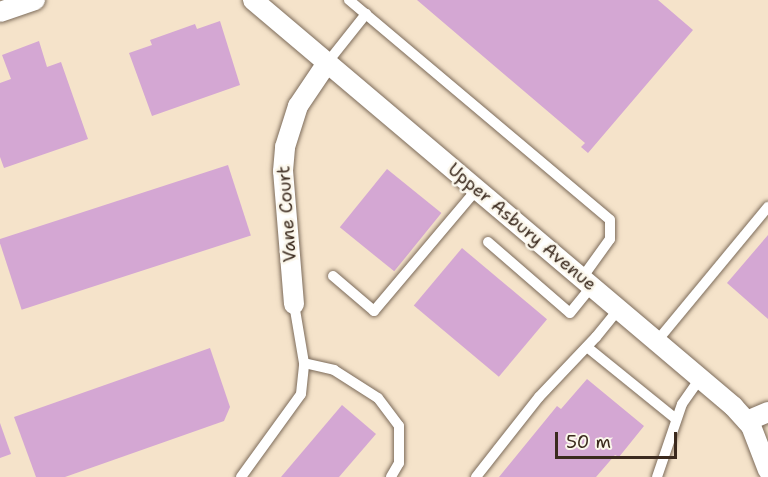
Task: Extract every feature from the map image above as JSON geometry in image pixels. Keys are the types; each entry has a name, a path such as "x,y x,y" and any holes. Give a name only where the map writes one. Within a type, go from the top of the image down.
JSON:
{"street":[{"path":"1,8 35,0"},
{"name":"Upper Asbury Avenue","path":"253,0 700,378 747,421 768,470"},
{"name":"Vane Court","path":"294,304 283,171 285,147 298,106 327,63"},
{"path":"747,421 768,412"}],"lane":[{"path":"349,0 610,220 610,239 570,312 488,242"},
{"path":"327,63 366,14"},
{"path":"333,276 374,311 477,189"},
{"path":"657,341 768,207"},
{"path":"241,477 302,394 304,363 294,304"},
{"path":"476,477 539,397 619,309"},
{"path":"586,347 676,419"},
{"path":"304,363 334,370 378,398 399,426 399,463 391,477"},
{"path":"657,477 682,404 700,378"}],"building":[{"path":"417,0 658,0 693,30 588,153 581,147 585,143"},
{"path":"220,21 240,85 152,116 129,53 152,45 150,40 195,24 197,29"},
{"path":"39,41 47,67 61,62 88,139 4,168 0,157 0,83 11,79 2,55"},
{"path":"228,165 251,235 22,310 0,239"},
{"path":"387,169 441,213 394,271 340,227"},
{"path":"768,235 768,319 727,283"},
{"path":"462,248 547,319 499,377 414,305"},
{"path":"210,348 230,407 224,421 65,477 36,477 14,417"},
{"path":"587,379 644,426 619,457 615,455 596,477 499,477 557,406 561,409"},
{"path":"342,405 376,434 339,477 281,477"},
{"path":"0,423 11,454 0,458"}]}
